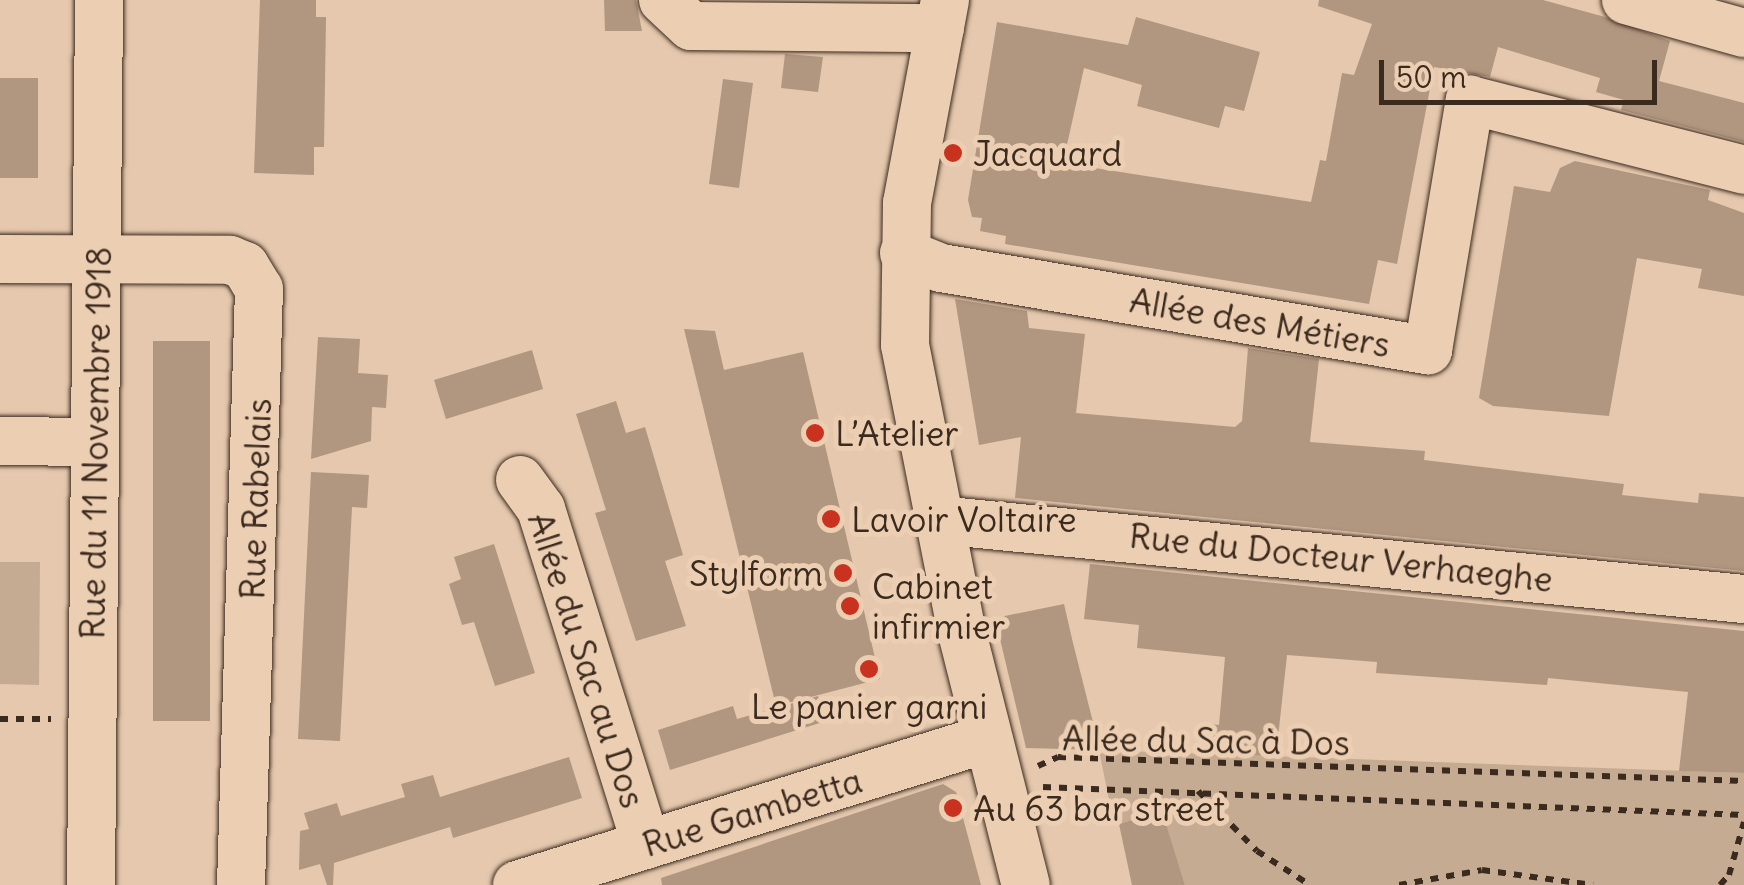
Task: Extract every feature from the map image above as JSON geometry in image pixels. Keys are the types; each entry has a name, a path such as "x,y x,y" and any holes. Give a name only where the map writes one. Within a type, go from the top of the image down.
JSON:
{"street":[{"name":"Rue du 11 Novembre 1918","path":"90,885 99,0"},
{"path":"663,0 691,26 942,14 915,148 904,253 908,375 987,739 1026,885"},
{"path":"1626,0 1744,33"},
{"name":"Allée des Métiers","path":"904,253 941,268 1428,350 1470,100 1744,170"},
{"name":"Rue Rabelais","path":"0,259 230,260 253,274 259,288 241,885"},
{"path":"0,441 95,442"},
{"name":"Allée du Sac au Dos","path":"520,480 541,509 646,845"},
{"name":"Rue du Docteur Verhaeghe","path":"938,520 1744,599"},
{"name":"Rue Gambetta","path":"518,885 987,739"}],"path":[{"path":"0,719 92,720"},
{"name":"Allée du Sac à Dos","path":"999,786 1058,756 1744,781"},
{"name":"Allée du Sac à Dos","path":"999,786 1198,791 1744,819"},
{"path":"1198,791 1257,852 1310,885"},
{"path":"1720,885 1729,875 1744,819"},
{"path":"1399,885 1482,870 1593,885"}],"shaded area":[{"path":"0,562 40,562 39,685 0,684"},
{"path":"1099,750 1744,773 1744,885 1185,885 1162,812 1114,825"}],"building":[{"path":"260,0 316,0 316,17 326,17 324,147 314,147 314,175 254,173"},
{"path":"604,0 636,0 642,31 605,31"},
{"path":"1319,0 1543,0 1605,17 1670,41 1659,81 1744,103 1744,142 1621,110 1624,100 1596,92 1600,78 1498,47 1490,77 1434,67 1397,264 1378,260 1369,304 1005,244 1006,236 980,231 982,218 972,217 968,200 997,22 1128,45 1136,17 1260,52 1244,111 1225,106 1219,128 1137,106 1142,85 1084,68 1063,163 1311,202 1320,160 1326,161 1342,73 1354,75 1372,24 1318,6"},
{"path":"785,54 823,57 818,92 781,88"},
{"path":"0,78 38,78 38,178 0,178"},
{"path":"723,79 753,83 739,188 709,184"},
{"path":"1575,161 1710,190 1708,200 1744,213 1744,296 1698,288 1702,269 1637,258 1609,416 1493,406 1479,398 1514,186 1550,192 1560,168"},
{"path":"955,299 1027,311 1029,328 1085,334 1076,413 1235,427 1242,421 1248,348 1319,359 1310,442 1425,451 1424,460 1624,484 1622,495 1698,503 1699,493 1744,497 1744,571 1015,498 1021,437 979,445"},
{"path":"684,329 715,331 724,370 803,352 880,679 776,706"},
{"path":"318,337 360,339 358,373 388,375 386,408 372,407 371,441 311,459"},
{"path":"153,341 210,341 210,721 153,721"},
{"path":"532,350 543,389 446,419 434,380"},
{"path":"616,401 626,433 645,427 683,555 665,561 686,626 636,641 595,513 606,510 576,414"},
{"path":"311,472 369,475 367,508 352,507 340,741 298,739"},
{"path":"494,544 535,673 495,686 474,622 462,625 449,584 461,579 454,557"},
{"path":"1090,564 1744,631 1744,773 1679,771 1688,692 1548,678 1547,685 1376,673 1377,662 1287,655 1276,756 1201,754 1205,723 1219,725 1225,657 1137,648 1139,625 1084,619"},
{"path":"1064,604 1100,750 1026,748 995,618"},
{"path":"818,696 826,721 670,770 658,730 733,706 737,719"},
{"path":"569,757 582,798 453,838 450,827 334,863 333,885 327,885 320,864 299,870 300,831 309,829 304,813 337,803 341,816 405,797 401,784 433,775 440,797"},
{"path":"943,784 956,792 981,885 662,885 661,878"},
{"path":"1162,811 1185,885 1132,885 1119,824"}],"place":[{"name":"Jacquard","path":"953,153"},
{"name":"L’Atelier","path":"815,433"},
{"name":"Lavoir Voltaire","path":"831,519"},
{"name":"Stylform","path":"843,573"},
{"name":"Cabinet infirmier","path":"850,606"},
{"name":"Le panier garni","path":"869,669"},
{"name":"Au 63 bar street","path":"953,808"}]}
